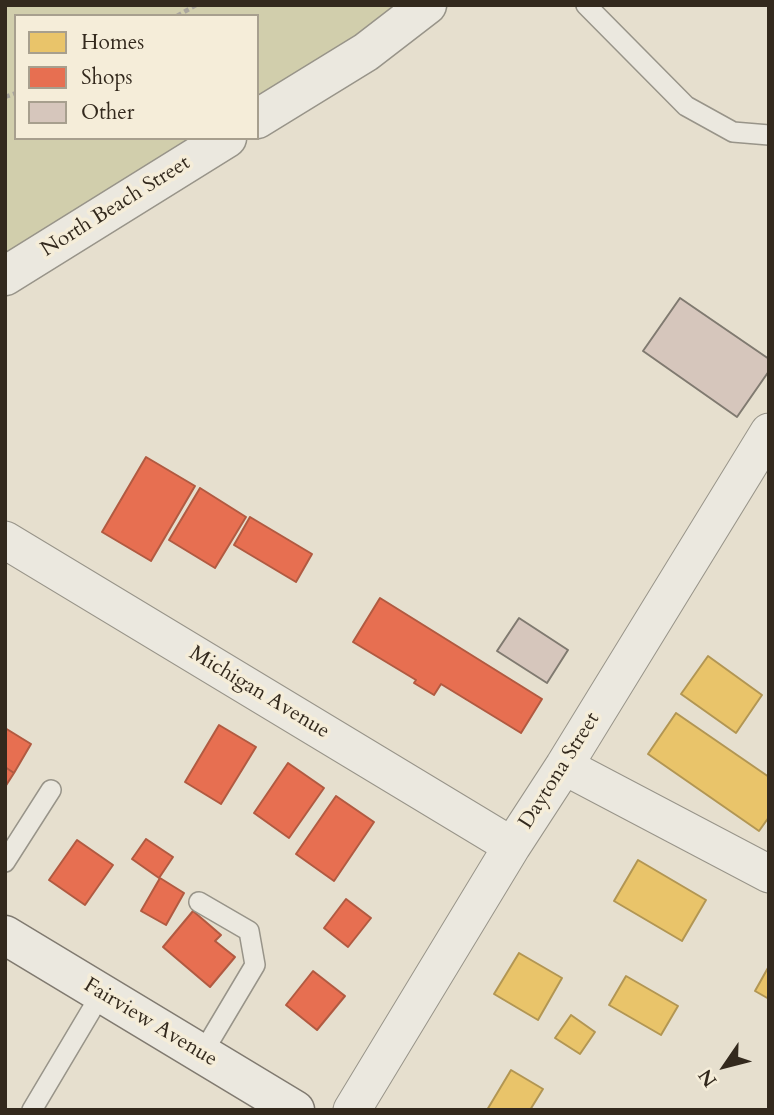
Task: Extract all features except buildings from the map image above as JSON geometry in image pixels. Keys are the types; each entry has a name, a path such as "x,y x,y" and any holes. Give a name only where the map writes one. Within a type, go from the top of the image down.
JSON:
{"street":[{"path":"259,118 366,52 427,5"},
{"name":"North Beach Street","path":"5,276 224,140"},
{"name":"Daytona Street","path":"352,1110 769,432"},
{"name":"Michigan Avenue","path":"10,554 512,846"},
{"path":"564,766 769,874"},
{"name":"Fairview Avenue","path":"5,935 296,1110"}],"lane":[{"path":"586,5 686,106 733,132 769,135"},
{"path":"5,862 51,790"},
{"path":"199,902 249,931 255,965 202,1054"},
{"path":"32,1110 101,994"}],"path":[{"path":"180,14 196,5"}],"shaded area":[{"path":"5,5 427,5 259,118 259,14 14,14 14,140 224,140 5,276"}]}
